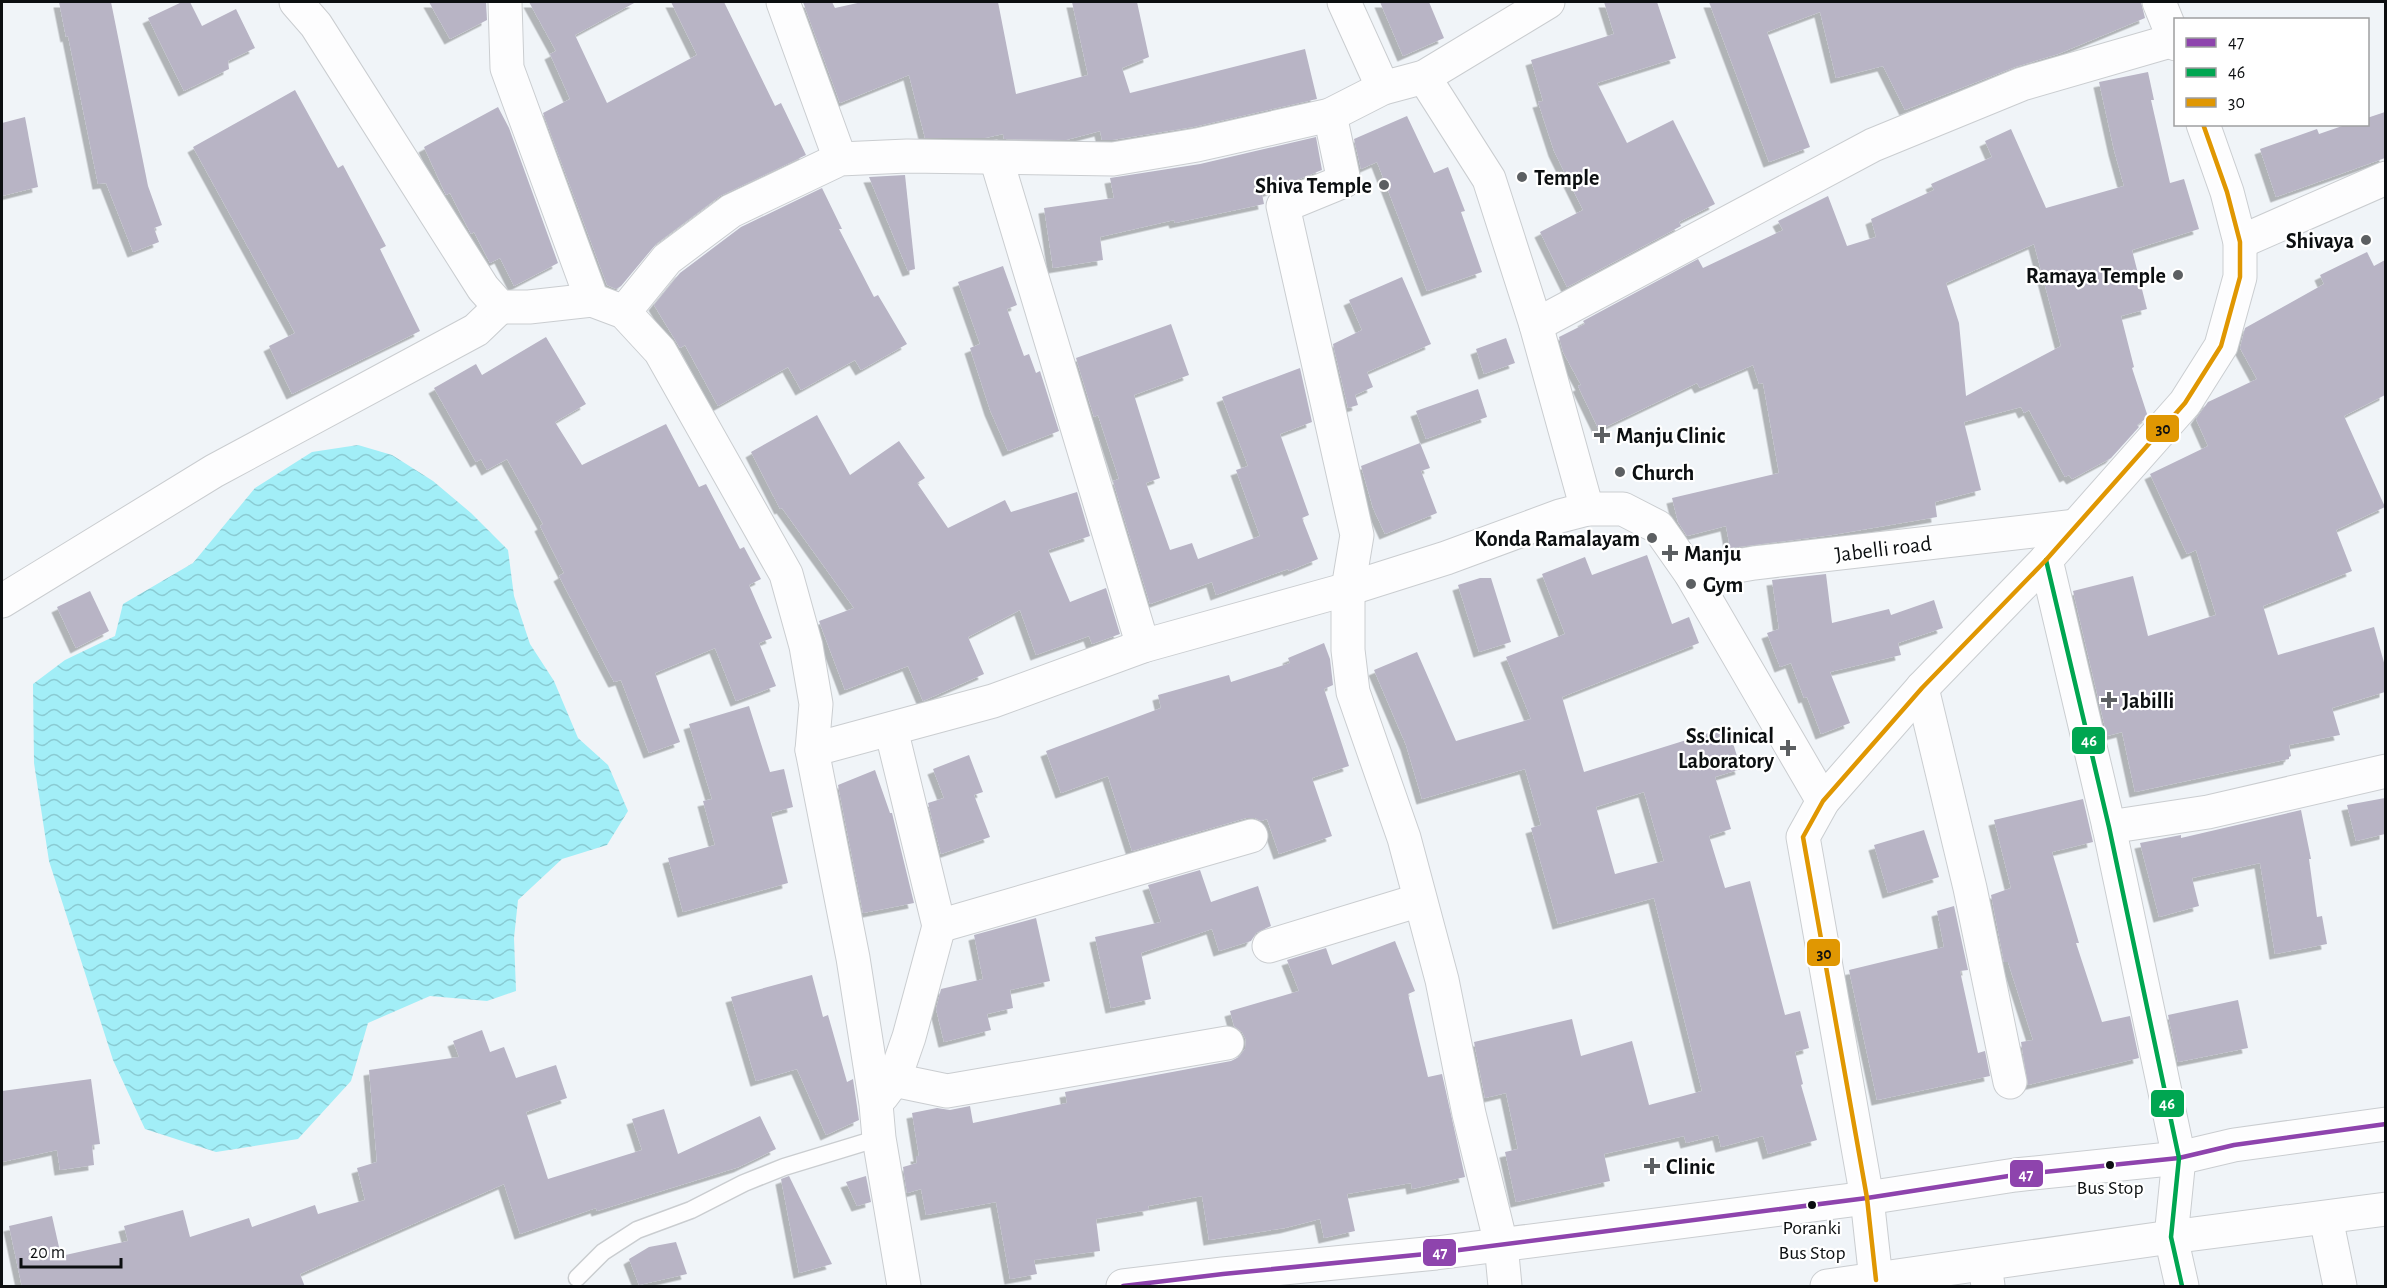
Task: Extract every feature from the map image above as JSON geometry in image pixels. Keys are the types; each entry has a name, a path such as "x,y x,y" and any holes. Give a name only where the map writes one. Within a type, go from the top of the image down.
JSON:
{"main road":[{"path":"296,2 316,26 483,288 500,307"},
{"path":"505,2 507,68 592,300"},
{"path":"783,2 840,159"},
{"path":"1344,2 1383,88"},
{"path":"624,312 668,259 731,210 840,159 907,156 1113,159 1197,146 1330,115 1383,88 1424,77 1548,2"},
{"path":"2159,2 2174,40"},
{"path":"1536,325 1873,145 2022,84 2174,42"},
{"path":"1424,77 1489,179 1536,325 1587,509"},
{"path":"1330,115 1344,181 1283,206 1357,535 1348,589 1348,650 1353,692 1404,838 1442,980 1469,1114 1501,1244 1505,1287"},
{"path":"1876,1280 1867,1198 1803,837 1823,801 1922,688 2046,560 2185,403 2221,346 2240,277 2240,242 2227,192 2205,126"},
{"path":"996,158 1143,646"},
{"path":"2240,242 2385,178"},
{"path":"2,602 214,471 476,330 500,307 529,307 592,300 624,312 660,351 786,574 806,646 816,704 812,750 853,958 885,1092"},
{"path":"812,750 993,701 1143,646 1348,589 1446,558 1560,516 1587,509 1623,509 1658,527 1691,574 1823,801"},
{"name":"Jabelli road","path":"1691,574 1754,563 2076,526"},
{"path":"2046,560 2109,827 2179,1158 2171,1237 2182,1287"},
{"path":"1922,688 1970,888 2010,1082"},
{"path":"891,729 939,926 909,1037 885,1092 879,1138 904,1287"},
{"path":"2109,827 2208,812 2385,771"},
{"path":"939,926 1251,836"},
{"path":"1269,946 1420,900"},
{"path":"885,1092 947,1091 1227,1043"},
{"path":"1123,1287 1501,1244 1867,1198 2015,1175 2179,1158 2234,1145 2385,1124"},
{"path":"1827,1287 1876,1280 1986,1275 2171,1237 2385,1209"},
{"path":"2326,1218 2340,1287"}],"lane":[{"path":"577,1278 603,1252 638,1230 691,1210 744,1183 784,1167 879,1138"}],"water":[{"path":"358,445 392,455 433,481 471,513 508,550 514,596 530,644 554,681 578,738 608,765 628,811 607,845 562,859 518,900 514,938 516,991 487,1001 430,996 368,1023 351,1081 298,1139 216,1152 145,1129 113,1060 49,861 34,763 33,684 65,660 115,636 123,604 193,563 255,488 312,452"}],"building":[{"path":"59,2 111,2 148,186 162,225 154,228 159,242 133,252 106,183 98,184"},
{"path":"182,2 190,2 202,26 236,9 255,48 228,61 229,69 184,91 148,18"},
{"path":"429,2 486,2 487,20 450,39"},
{"path":"529,2 636,2 575,35 607,103 697,55 671,2 724,2 775,106 781,103 806,155 720,196 656,244 621,286 616,289 607,285 543,113 570,99 550,54 556,51"},
{"path":"803,2 832,2 835,8 862,2 998,2 1016,94 1088,75 1072,2 1137,2 1149,57 1122,68 1130,93 1305,49 1317,99 1193,127 1112,140 1102,140 1100,131 1066,140 1004,139 1003,134 985,138 925,138 909,75 840,103"},
{"path":"1380,2 1429,2 1444,38 1403,56"},
{"path":"1604,2 1657,2 1676,58 1597,83 1627,143 1673,120 1715,204 1679,222 1681,226 1567,287 1540,232 1583,210 1554,151 1538,102 1543,101 1531,60 1614,34"},
{"path":"1709,2 2141,2 2145,18 2058,54 2015,67 1905,110 1883,66 1836,78 1820,12 1767,32 1810,147 1769,162"},
{"path":"2148,72 2154,100 2151,100 2170,183 2184,179 2199,229 2132,250 2147,309 2121,316 2134,367 2132,368 2148,417 2137,425 2139,427 2111,458 2072,479 2069,475 2065,477 2029,410 2024,413 2021,407 1964,422 1981,490 1935,502 1937,517 1832,535 1730,548 1726,526 1687,536 1678,522 1672,498 1779,473 1763,383 1759,384 1753,365 1700,388 1697,383 1599,430 1578,386 1581,385 1563,352 1559,337 1585,324 1583,321 1698,259 1703,268 1783,230 1778,221 1828,196 1847,246 1876,237 1871,219 1934,190 1931,184 1992,157 1985,141 2011,129 2046,208 2124,186 2099,82","holes":["2034,244 2061,346 1966,396 1959,323 1946,283"]},
{"path":"295,90 338,168 343,165 386,246 380,249 420,331 292,394 269,346 295,333 193,147"},
{"path":"498,107 509,128 558,263 514,286 500,258 490,263 474,232 471,234 450,193 446,195 424,147"},
{"path":"2385,112 2385,158 2276,197 2260,149 2317,129 2319,134 2342,126 2369,126 2369,117"},
{"path":"1407,116 1434,173 1448,167 1465,211 1461,212 1482,272 1427,291 1377,162 1361,169 1354,139"},
{"path":"25,117 38,187 2,196 2,123"},
{"path":"1316,137 1322,170 1262,194 1264,204 1175,223 1174,220 1100,237 1103,260 1053,268 1044,208 1114,198 1110,178 1200,164"},
{"path":"905,175 915,269 908,271 869,177"},
{"path":"822,188 842,229 839,229 874,297 878,295 907,344 861,370 855,360 801,390 788,367 718,406 685,345 680,348 654,305 680,273 741,227"},
{"path":"2367,252 2374,266 2385,260 2385,395 2344,416 2385,507 2336,530 2352,571 2263,606 2278,655 2374,627 2385,666 2385,692 2332,708 2340,735 2289,745 2291,756 2289,759 2135,792 2122,732 2107,736 2073,591 2133,576 2148,636 2216,615 2196,550 2187,554 2150,474 2208,446 2196,419 2208,402 2257,379 2240,348 2245,328 2324,284 2320,275"},
{"path":"1003,266 1017,305 1007,309 1024,356 1029,354 1036,373 1040,371 1059,431 1008,451 990,410 970,348 980,344 958,282"},
{"path":"1402,277 1431,344 1367,372 1373,387 1355,395 1358,405 1348,408 1333,344 1362,330 1349,300"},
{"path":"1171,324 1189,375 1134,395 1160,478 1146,483 1170,550 1192,543 1198,559 1260,536 1236,470 1248,466 1222,397 1300,368 1312,422 1280,434 1309,515 1302,518 1318,559 1216,595 1212,582 1150,604 1113,481 1119,479 1098,415 1094,417 1076,358"},
{"path":"546,337 586,404 555,422 582,465 666,424 699,487 706,484 740,549 744,547 761,579 749,585 772,638 759,643 776,686 736,701 715,648 655,673 680,742 649,753 621,680 614,682 559,576 564,573 540,526 543,524 507,459 487,470 481,459 476,462 434,388 476,364 482,375"},
{"path":"1506,338 1515,363 1484,374 1476,349"},
{"path":"1478,389 1487,417 1426,439 1416,411"},
{"path":"817,415 850,475 899,441 925,478 917,483 948,528 1005,500 1011,512 1077,492 1090,536 1048,550 1070,602 1106,588 1120,634 1092,644 1089,636 1036,655 1020,610 968,637 984,674 923,701 908,666 845,690 819,621 854,608 782,508 780,509 751,452"},
{"path":"1420,443 1430,468 1421,471 1437,513 1385,534 1373,508 1361,466"},
{"path":"1647,555 1672,624 1689,617 1699,643 1562,697 1584,772 1728,727 1741,769 1715,777 1731,829 1709,836 1725,888 1750,881 1785,1015 1800,1011 1809,1048 1795,1052 1803,1084 1801,1085 1817,1140 1768,1154 1763,1136 1721,1147 1718,1135 1686,1143 1684,1136 1604,1154 1610,1181 1516,1202 1505,1152 1518,1149 1506,1093 1485,1098 1474,1042 1572,1019 1581,1056 1632,1041 1649,1105 1702,1091 1654,898 1558,924 1531,828 1541,825 1525,769 1422,799 1406,745 1374,670 1417,652 1456,741 1531,719 1506,657 1565,634 1542,574 1585,557 1592,575","holes":["1644,792 1664,861 1615,874 1596,807"]},
{"path":"1826,574 1832,623 1889,609 1891,615 1934,600 1943,628 1898,643 1901,655 1830,672 1850,723 1821,734 1791,663 1780,667 1767,633 1779,629 1772,580"},
{"path":"1480,578 1491,578 1511,642 1479,652 1458,585"},
{"path":"90,591 109,631 76,648 57,607"},
{"path":"1324,643 1330,659 1333,685 1324,689 1349,766 1312,778 1332,836 1279,854 1267,819 1261,821 1246,818 1132,851 1108,776 1061,793 1046,751 1161,708 1158,695 1229,675 1231,682 1290,663 1288,658"},
{"path":"749,706 770,772 784,769 793,807 771,813 788,883 683,912 668,858 715,845 703,801 712,799 689,724"},
{"path":"969,755 983,792 974,795 990,837 941,854 928,803 944,798 933,769"},
{"path":"875,770 890,813 892,813 914,903 863,913 838,785"},
{"path":"2385,798 2385,834 2356,841 2347,805"},
{"path":"2083,799 2093,842 2052,852 2079,943 2076,943 2102,1022 2130,1016 2139,1058 2028,1085 2021,1042 2033,1040 2008,962 2004,962 1991,895 2011,888 1994,820"},
{"path":"2301,810 2311,859 2309,859 2317,917 2322,916 2327,944 2275,954 2260,863 2192,878 2199,906 2159,917 2140,843 2181,835 2181,838"},
{"path":"1924,830 1939,877 1888,893 1874,845"},
{"path":"1200,870 1211,902 1258,886 1271,926 1256,933 1251,941 1219,951 1212,929 1141,953 1151,999 1111,1008 1095,937 1161,922 1148,885"},
{"path":"1954,906 1968,970 1960,971 1978,1053 1985,1051 1990,1076 1877,1100 1849,970 1944,947 1937,911"},
{"path":"1036,918 1050,981 1010,990 1013,1008 987,1014 991,1030 944,1042 936,1009 941,989 983,979 974,935"},
{"path":"1395,941 1415,991 1408,994 1428,1077 1442,1074 1465,1177 1412,1189 1411,1183 1347,1194 1355,1231 1324,1238 1320,1219 1285,1228 1209,1240 1202,1196 1148,1206 1149,1210 1096,1219 1100,1251 1034,1260 1037,1274 1010,1279 996,1202 926,1215 921,1189 907,1193 903,1167 917,1163 916,1156 919,1156 912,1113 937,1108 950,1110 970,1106 973,1123 1067,1103 1065,1092 1231,1061 1239,1057 1245,1049 1246,1040 1242,1032 1234,1026 1230,1011 1299,991 1287,960 1326,948 1332,965"},
{"path":"812,975 823,1017 828,1015 847,1082 853,1079 859,1120 826,1135 797,1069 756,1081 731,997"},
{"path":"2238,1000 2248,1048 2178,1062 2168,1015"},
{"path":"482,1030 490,1052 504,1047 516,1078 556,1065 567,1098 526,1112 548,1179 642,1150 632,1119 664,1109 678,1154 760,1116 776,1149 739,1167 597,1211 596,1208 520,1234 504,1184 300,1274 305,1287 22,1287 9,1226 52,1216 61,1256 128,1241 124,1226 183,1210 190,1237 249,1218 252,1227 315,1205 318,1214 365,1200 357,1168 377,1162 369,1070 459,1057 453,1041"},
{"path":"91,1079 100,1144 92,1145 94,1165 60,1170 57,1150 2,1162 2,1091"},
{"path":"789,1176 832,1264 799,1273 781,1179"},
{"path":"866,1176 871,1202 857,1206 846,1182"},
{"path":"676,1242 687,1274 639,1285 629,1259 649,1247"}],"transit line":[{"name":"30","path":"1876,1280 1867,1198 1803,837 1823,801 1922,688 2046,560 2185,403 2221,346 2240,277 2240,242 2227,192 2204,126"},
{"name":"46","path":"2046,560 2109,827 2179,1158 2171,1237 2182,1286"},
{"name":"47","path":"1123,1286 1436,1253 1867,1198 2015,1175 2179,1158 2234,1145 2386,1124"}],"place":[{"name":"Temple","path":"1522,177"},
{"name":"Shiva Temple","path":"1384,185"},
{"name":"Shivaya","path":"2366,240"},
{"name":"Ramaya Temple","path":"2178,275"},
{"name":"Manju Clinic","path":"1602,435"},
{"name":"Church","path":"1620,472"},
{"name":"Konda Ramalayam","path":"1652,538"},
{"name":"Manju","path":"1670,553"},
{"name":"Gym","path":"1691,584"},
{"name":"Jabilli","path":"2109,700"},
{"name":"Ss.Clinical Laboratory","path":"1788,748"},
{"name":"Bus Stop","path":"2110,1165"},
{"name":"Clinic","path":"1652,1166"},
{"name":"Poranki Bus Stop","path":"1812,1205"}]}
